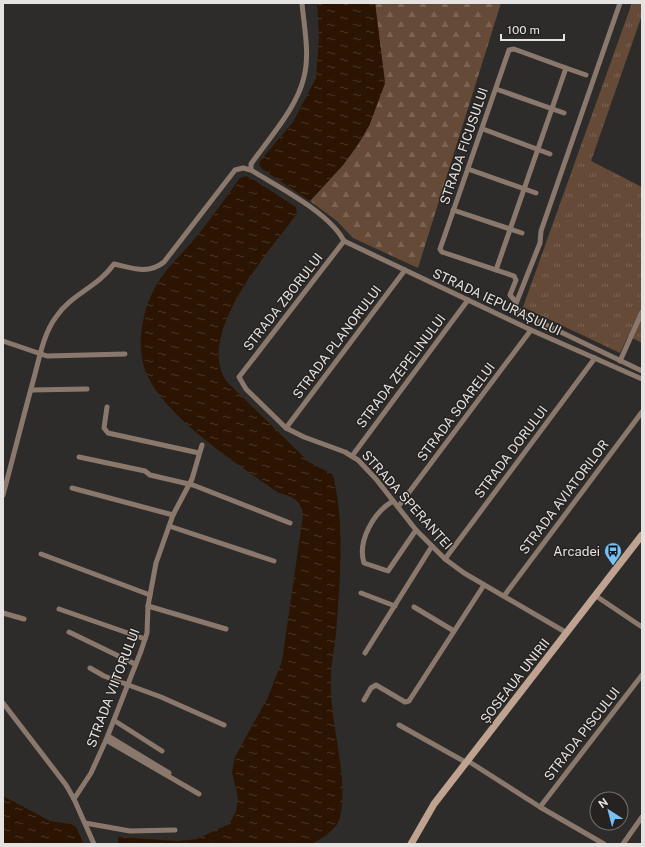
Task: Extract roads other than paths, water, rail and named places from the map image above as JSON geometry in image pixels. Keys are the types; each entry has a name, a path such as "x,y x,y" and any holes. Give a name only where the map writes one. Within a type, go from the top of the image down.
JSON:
{"main road":[{"name":"ȘOSEAUA UNIRII","path":"411,844 429,811 642,536"}],"street":[{"path":"251,170 251,164 297,98 304,80 307,46 302,3"},
{"path":"516,304 540,243 541,231 620,3"},
{"name":"STRADA FICUSULUI","path":"516,304 510,295 515,277 441,251 440,249 509,51 512,49 586,75"},
{"path":"496,270 525,190 566,68"},
{"path":"496,89 564,113"},
{"path":"482,129 550,154"},
{"path":"3,495 40,355 49,329 62,309 78,294 104,277 114,264 140,270 157,267 164,262 184,238 231,174 239,168 251,170 324,217 335,227 344,240"},
{"path":"468,169 536,193"},
{"path":"453,210 522,233"},
{"name":"STRADA IEPURAȘULUI","path":"344,240 531,330 642,379"},
{"name":"STRADA ZBORULUI","path":"239,377 344,240"},
{"name":"STRADA PLANORULUI","path":"286,428 405,270"},
{"name":"STRADA ZEPELINULUI","path":"352,456 468,300"},
{"name":"STRADA IEPURAȘULUI","path":"516,304 522,313 642,371"},
{"path":"620,361 642,312"},
{"name":"STRADA SOARELUI","path":"398,507 531,330"},
{"path":"3,341 40,355 74,356 125,354"},
{"name":"STRADA DORULUI","path":"445,559 595,358"},
{"name":"STRADA SPERANȚEI","path":"239,377 246,389 286,428 304,437 352,456 365,466 416,530 445,559 484,585 567,633"},
{"path":"31,390 87,390"},
{"path":"106,407 104,428 108,433 199,453"},
{"name":"STRADA AVIATORILOR","path":"504,596 642,412"},
{"name":"STRADA VIITORULUI","path":"74,799 91,773 115,721 136,664 145,639 148,606 156,563 172,515 189,485 202,445"},
{"path":"79,457 145,471 150,475 193,485 290,523"},
{"path":"72,488 172,515"},
{"path":"393,501 376,514 366,533 363,549 364,563 384,571 389,570 416,530"},
{"path":"169,526 274,561"},
{"path":"365,653 432,546"},
{"path":"41,554 150,595"},
{"path":"364,700 371,688 376,685 404,702 409,701 484,585"},
{"path":"361,593 395,606"},
{"path":"596,596 642,627"},
{"path":"148,606 226,629"},
{"path":"414,607 454,631"},
{"path":"59,609 145,639"},
{"path":"3,613 24,619"},
{"path":"70,632 136,664"},
{"path":"90,668 104,676 123,684 128,684 224,725"},
{"name":"STRADA PISCULUI","path":"540,807 642,674"},
{"path":"3,703 59,775 74,799 94,844"},
{"path":"115,721 162,751"},
{"path":"399,725 467,762 604,844"},
{"path":"107,738 174,776"},
{"path":"107,738 199,794"},
{"path":"622,844 642,817"},
{"path":"85,823 130,831 175,830"}],"water":[{"path":"317,3 375,3 385,83 369,126 357,146 343,165 310,201 262,169 259,165 260,161 293,122 316,78 319,38"},
{"path":"246,176 296,207 297,214 254,271 239,295 227,319 220,342 220,364 228,383 309,462 332,474 334,479 340,517 341,556 338,614 331,681 332,703 341,770 342,802 340,817 333,829 312,844 118,844 118,837 178,841 197,839 229,824 236,812 238,798 232,772 235,757 268,697 282,661 303,515 302,510 296,500 279,493 245,470 188,425 158,393 148,377 141,354 144,317 147,305 157,284 202,230 240,178"},
{"path":"3,796 50,821 71,824 76,827 84,844 3,844"}],"place":[{"name":"Arcadei","path":"613,566"}]}
